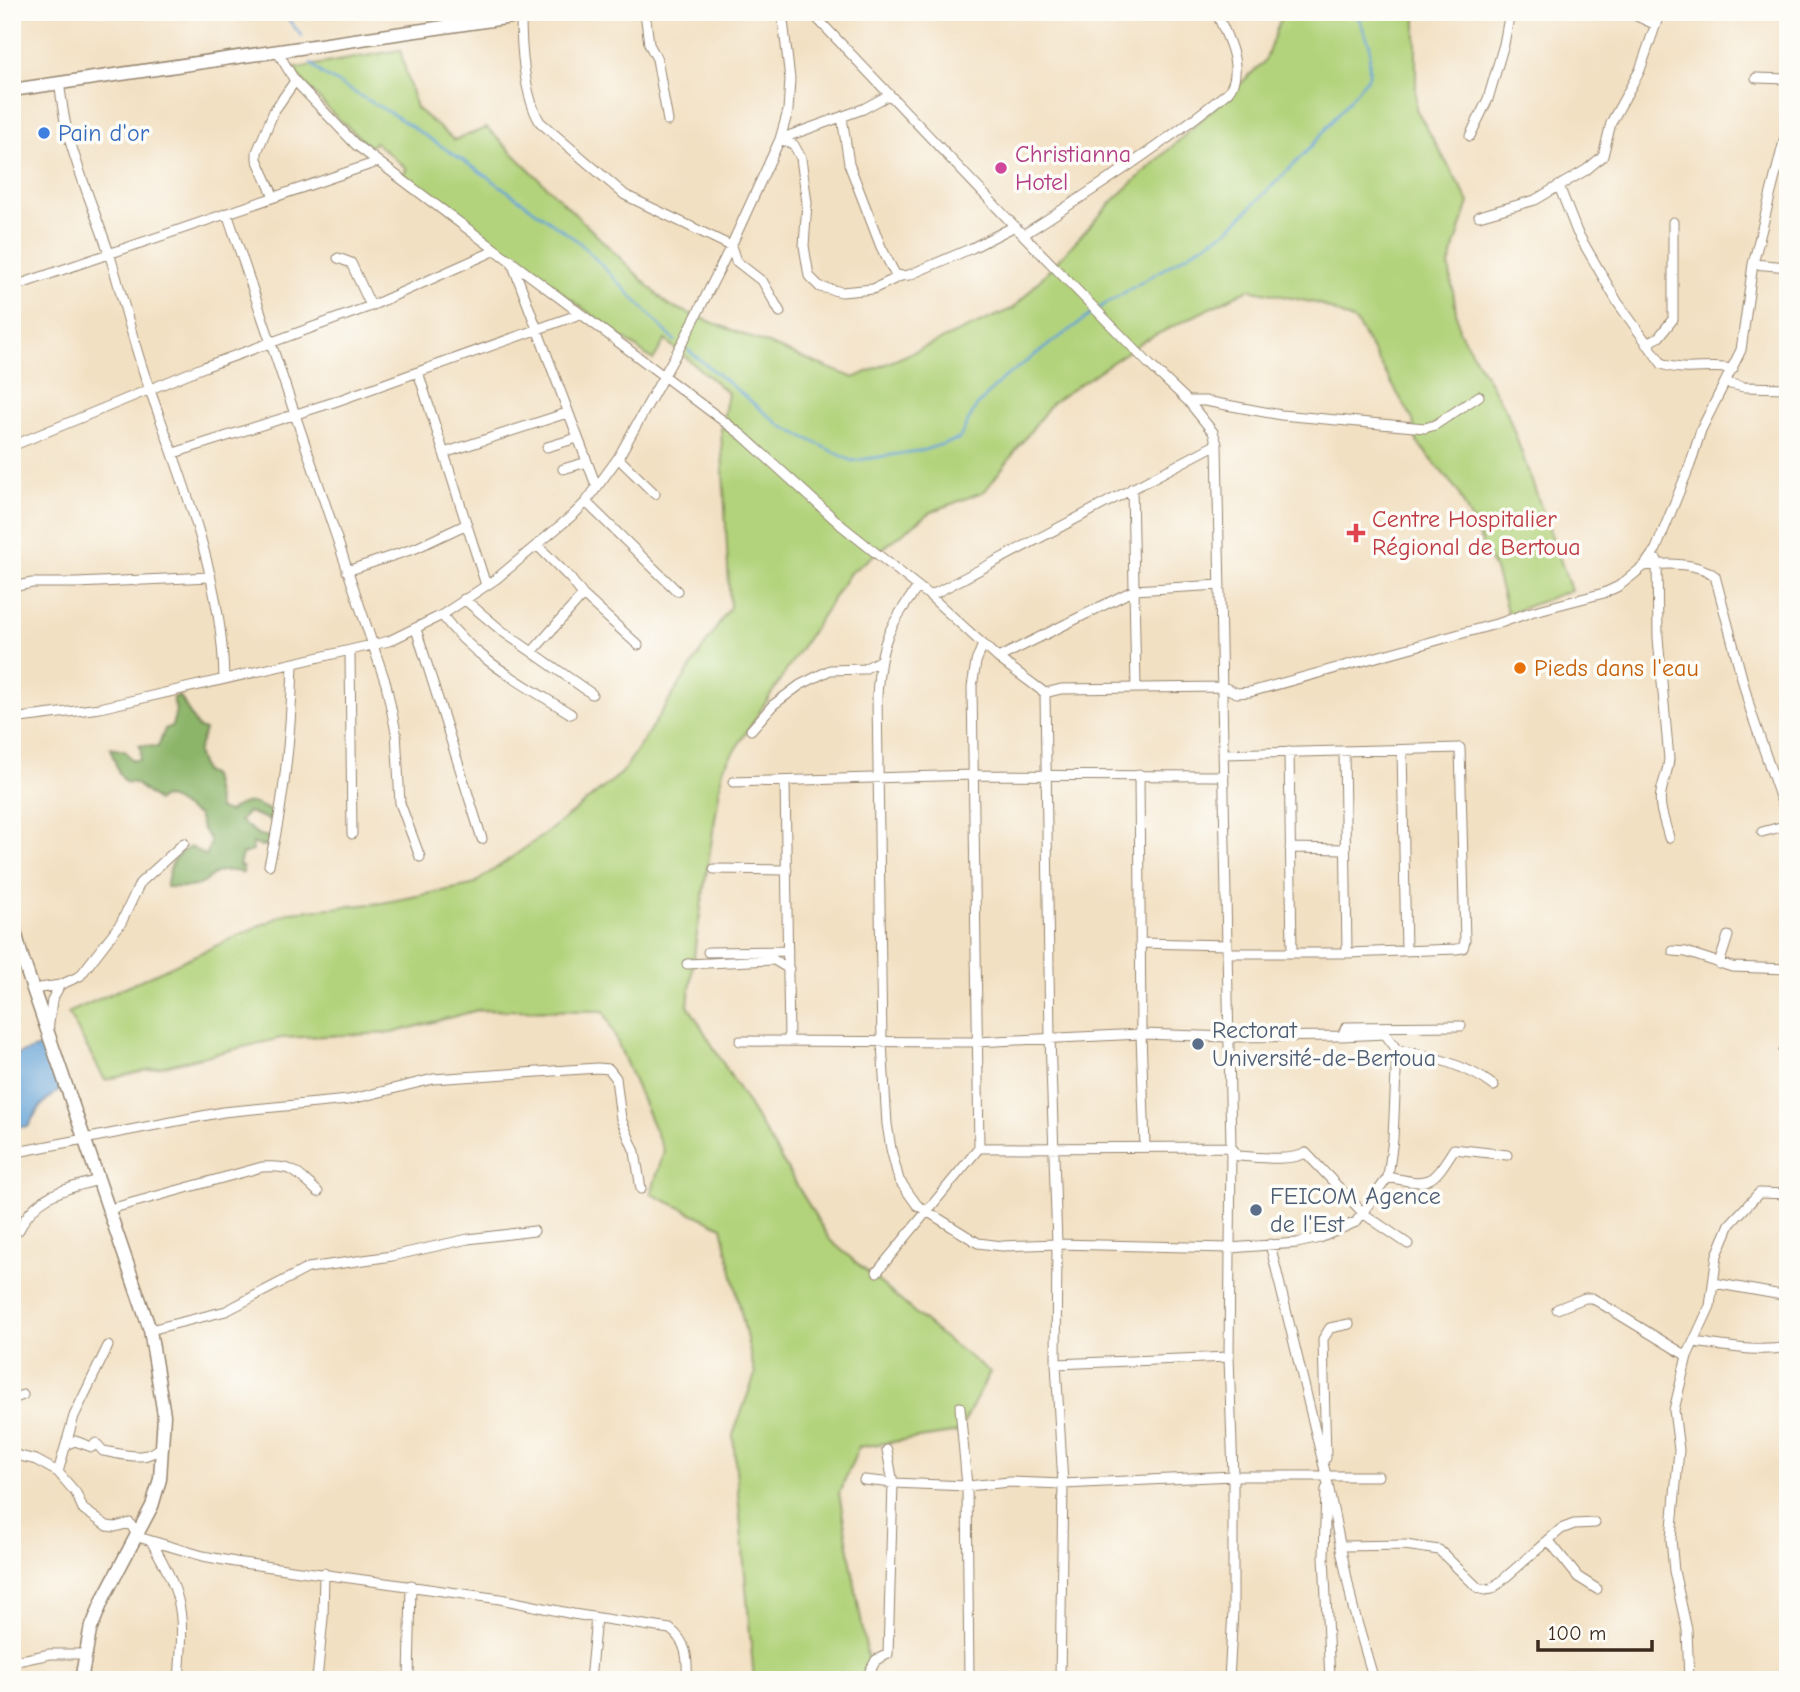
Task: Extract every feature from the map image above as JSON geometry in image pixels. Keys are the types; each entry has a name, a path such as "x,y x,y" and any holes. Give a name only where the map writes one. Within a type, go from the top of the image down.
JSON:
{"main road":[{"path":"12,90 546,12"},
{"path":"12,920 33,989 150,1330 161,1387 163,1444 160,1479 138,1537 104,1597 90,1632 81,1680"}],"street":[{"path":"645,12 649,44 656,59 668,121"},
{"path":"12,719 100,708 373,646 416,629 442,615 537,545 586,502 618,458 709,292 780,139 788,111 790,79 782,12"},
{"path":"810,12 1023,235 1188,401 1213,432 1217,444 1230,1037 1229,1357 1233,1476 1233,1611 1229,1680"},
{"path":"1023,235 1121,172 1228,92 1233,86 1235,63 1216,12"},
{"path":"1470,136 1488,99 1510,12"},
{"path":"1628,12 1656,24"},
{"path":"1479,216 1526,204 1586,170 1603,156 1611,124 1640,70 1660,12"},
{"path":"521,16 521,44 535,114 540,122 625,195 731,246 736,261 763,282 780,312"},
{"path":"277,51 295,81 356,145 742,435 842,526 930,596 998,658 1045,693"},
{"path":"1756,78 1788,79"},
{"path":"274,197 257,159 257,152 274,111 295,81"},
{"path":"59,83 67,130 109,254 149,390 174,453 210,577 218,606 224,679"},
{"path":"780,139 863,109 889,95"},
{"path":"842,117 849,164 881,247 895,274 901,276"},
{"path":"1045,693 1061,689 1136,688 1223,688 1237,693 1250,692 1503,622 1531,611 1604,593 1619,586 1644,566 1656,549 1701,430 1733,369 1744,336 1753,264 1788,125"},
{"path":"780,139 794,145 802,158 807,203 804,246 809,276 820,287 842,292 873,289 972,248 1015,226"},
{"path":"12,287 377,162"},
{"path":"1559,186 1577,232 1618,303 1662,364 1673,368 1712,366 1733,369"},
{"path":"227,213 391,701 396,732 400,803 420,857"},
{"path":"1646,344 1659,337 1673,319 1673,222"},
{"path":"12,446 272,342 371,306 494,251"},
{"path":"338,257 351,262 371,306"},
{"path":"510,259 597,488"},
{"path":"1753,264 1788,267"},
{"path":"174,453 295,415 580,314"},
{"path":"418,372 486,585"},
{"path":"1726,383 1744,387 1788,388"},
{"path":"1188,401 1205,401 1281,415 1425,428 1435,425 1479,396"},
{"path":"444,453 567,413"},
{"path":"547,447 577,438"},
{"path":"930,596 1217,444"},
{"path":"618,458 655,494"},
{"path":"563,469 587,462"},
{"path":"1132,488 1136,688"},
{"path":"586,502 677,591"},
{"path":"347,571 416,548 467,524"},
{"path":"537,545 583,595 638,645"},
{"path":"1656,549 1658,638 1669,759 1661,802 1670,838"},
{"path":"1644,566 1657,564 1703,569 1712,573 1717,580 1751,712 1788,822 1784,826 1762,832"},
{"path":"12,587 32,583 210,577"},
{"path":"998,658 1134,590 1220,585"},
{"path":"740,1041 882,1043 976,1042 1141,1034 1230,1037 1385,1034 1397,1050 1393,1139 1388,1177 1356,1222 1320,1238 1297,1243 1230,1248 1056,1244 1002,1246 978,1243 918,1205 899,1180 891,1149 882,1043 879,661 899,612 918,587"},
{"path":"532,652 583,595"},
{"path":"464,600 592,694"},
{"path":"442,615 455,633 480,655 571,714"},
{"path":"416,629 481,838"},
{"path":"877,1272 979,1149 972,687 976,662 983,644"},
{"path":"350,652 352,834"},
{"path":"751,730 773,705 800,685 830,670 864,669 879,661"},
{"path":"269,865 292,711 293,664"},
{"path":"1045,693 1050,1037 1055,1147 1056,1364 1063,1484 1060,1680"},
{"path":"1140,943 1292,953 1347,953 1456,949 1462,947 1465,941 1460,748 1224,754"},
{"path":"1402,750 1406,951"},
{"path":"1344,751 1347,953"},
{"path":"1289,752 1292,953"},
{"path":"733,782 973,775 1224,776"},
{"path":"1139,775 1141,1034 1145,1147"},
{"path":"785,781 789,1041"},
{"path":"33,989 60,985 80,976 121,923 140,883 184,843"},
{"path":"1290,848 1345,849"},
{"path":"714,869 787,870"},
{"path":"1719,964 1728,936"},
{"path":"709,953 788,951"},
{"path":"1673,951 1686,952 1732,967 1788,969"},
{"path":"687,964 774,960 789,969"},
{"path":"48,1032 52,1000 60,985"},
{"path":"1342,1036 1346,1027 1461,1026"},
{"path":"1397,1050 1415,1053 1481,1075 1494,1086"},
{"path":"12,1153 257,1107 338,1101 433,1079 597,1068 609,1069 616,1078 621,1119 631,1139 641,1189"},
{"path":"979,1149 1231,1147"},
{"path":"1231,1147 1238,1156 1266,1158 1300,1156 1306,1153 1364,1214 1408,1244"},
{"path":"1388,1177 1417,1183 1437,1176 1454,1149 1507,1155"},
{"path":"110,1209 262,1167 281,1166 292,1169 318,1192"},
{"path":"19,1230 26,1215 38,1203 68,1188 99,1180"},
{"path":"1689,1680 1687,1630 1674,1571 1671,1539 1679,1450 1674,1410 1686,1356 1710,1306 1717,1255 1730,1224 1759,1193 1788,1194"},
{"path":"150,1330 226,1311 308,1268 392,1256 468,1239 534,1231"},
{"path":"1270,1244 1343,1546 1353,1608 1374,1680"},
{"path":"1714,1283 1788,1296"},
{"path":"1557,1309 1592,1298 1686,1356"},
{"path":"1330,1680 1324,1556 1326,1475 1323,1339 1330,1328 1349,1324"},
{"path":"1694,1342 1754,1349 1775,1350 1788,1347"},
{"path":"58,1472 74,1416 108,1346"},
{"path":"1056,1364 1229,1357"},
{"path":"12,1399 23,1395"},
{"path":"960,1407 967,1486 969,1680"},
{"path":"65,1453 67,1444 75,1440 92,1447 96,1443 103,1451 142,1457 158,1451 163,1444"},
{"path":"865,1680 876,1660 887,1654 892,1483 887,1450"},
{"path":"12,1454 36,1460 58,1472 76,1493 83,1509 111,1527 130,1523 138,1537 203,1556 500,1598 596,1618 670,1629 681,1637 686,1653 687,1680"},
{"path":"864,1479 967,1486 1010,1482 1063,1484 1233,1476 1378,1476"},
{"path":"1343,1546 1395,1544 1439,1550 1477,1587 1485,1590 1492,1589 1561,1529 1595,1523"},
{"path":"151,1541 170,1573 183,1615 179,1680"},
{"path":"1549,1541 1578,1577 1597,1589"},
{"path":"317,1680 324,1573"},
{"path":"409,1680 411,1585"},
{"path":"590,1680 596,1618"},
{"path":"12,1662 50,1654 85,1654"}],"green space":[{"path":"1283,12 1416,12 1416,109 1469,202 1449,265 1459,331 1507,412 1571,590 1508,614 1495,570 1457,490 1417,442 1413,420 1356,322 1320,304 1249,289 1145,340 1052,403 985,491 931,512 850,573 723,768 688,1005 830,1240 943,1337 990,1372 959,1432 859,1447 839,1493 869,1666 874,1680 754,1680 733,1435 755,1375 722,1227 651,1194 664,1151 604,1011 478,1010 392,1033 281,1038 105,1080 68,1013 290,912 382,903 472,885 545,834 622,773 730,607 721,430 728,393 665,340 653,360 402,175 407,169 375,142 370,147 329,110 292,69 400,50 416,108 454,140 487,128 668,305 854,378 1014,308 1113,201 1265,61"},
{"path":"180,696 197,727 205,730 197,753 204,772 212,776 219,809 228,812 241,804 251,803 274,813 272,821 248,812 240,821 259,835 271,837 271,846 252,843 253,851 242,854 239,866 243,867 243,873 221,871 197,886 166,887 176,858 191,847 206,856 211,841 202,828 198,815 169,798 163,797 157,801 135,783 125,782 110,748 125,751 132,760 140,760 139,745 158,747 165,729 172,726 176,711 173,698"}],"water":[{"path":"42,1046 60,1090 41,1106 28,1127 12,1126 12,1056"}],"waterway":[{"path":"282,12 302,36"},
{"path":"1099,308 1228,230 1310,148 1369,76 1370,45 1356,12"},
{"path":"311,63 322,74 394,115 485,175 579,242 675,341"},
{"path":"688,350 780,425 852,461 924,450 959,439 976,407 1001,380 1094,312"}],"place":[{"name":"Pain d'or","path":"44,133"},
{"name":"Christianna Hotel","path":"1001,168"},
{"name":"Centre Hospitalier Régional de Bertoua","path":"1356,533"},
{"name":"Pieds dans l'eau","path":"1520,668"},
{"name":"Rectorat Université-de-Bertoua","path":"1198,1044"},
{"name":"FEICOM Agence de l'Est","path":"1256,1210"}]}
